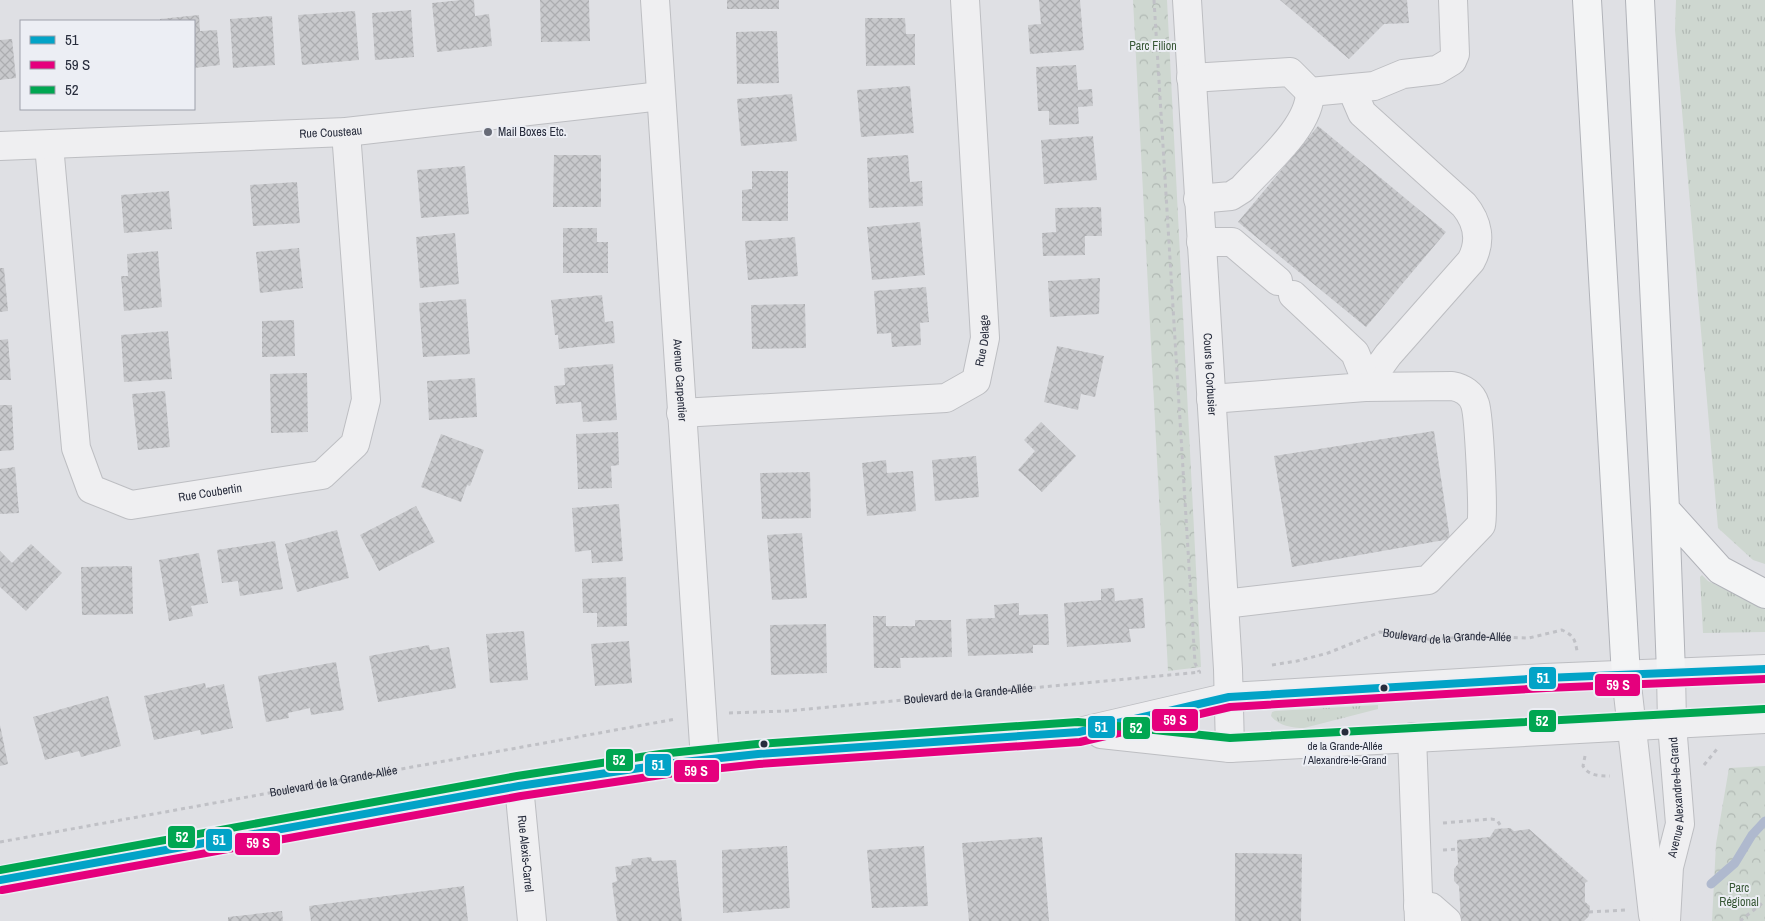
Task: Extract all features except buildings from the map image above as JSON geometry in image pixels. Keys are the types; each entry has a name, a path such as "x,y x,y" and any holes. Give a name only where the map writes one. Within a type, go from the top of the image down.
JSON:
{"highway":[{"path":"1587,0 1626,676"},
{"path":"1640,0 1665,509 1671,673"},
{"path":"1665,509 1720,570 1765,594"}],"street":[{"name":"Avenue Carpentier","path":"655,0 705,760"},
{"name":"Rue Delage","path":"681,413 946,398 976,381 985,338 965,0"},
{"name":"Cours le Corbusier","path":"1187,0 1191,78 1210,199 1212,241 1211,399 1224,604 1230,748"},
{"path":"1310,92 1374,86 1403,74 1437,70 1452,62 1456,45 1453,0"},
{"path":"1191,78 1290,72 1310,92 1310,103 1300,124 1242,188 1230,196 1210,199"},
{"path":"1354,88 1362,113 1464,205 1474,219 1478,234 1475,254 1471,261 1388,355 1365,387"},
{"name":"Rue Cousteau","path":"0,146 346,132 661,96"},
{"name":"Rue Coubertin","path":"49,145 76,448 91,489 131,505 322,475 355,444 366,400 346,132"},
{"path":"1212,241 1232,242 1355,352 1363,373 1365,387"},
{"path":"1211,399 1365,387 1452,386 1465,390 1471,396 1477,416 1481,525 1428,580 1224,604"},
{"path":"0,880 519,786 758,754 1079,732 1229,697 1545,678 1765,669"},
{"name":"Avenue Alexandre-le-Grand","path":"1666,921 1669,867 1678,840 1680,824 1672,724 1671,673"},
{"name":"Avenue Alexandre-le-Grand","path":"1626,676 1631,726 1641,915"},
{"path":"1079,732 1230,748 1765,719"},
{"path":"1412,737 1419,913"},
{"name":"Rue Alexis-Carrel","path":"519,786 532,921"},
{"path":"1419,913 1430,906 1447,921"}],"path":[{"name":"Boulevard de la Grande-Allée","path":"736,712 787,711 1199,672 1195,663 1154,0"},
{"name":"Boulevard de la Grande-Allée","path":"1265,665 1297,661 1328,653 1380,632 1434,640 1468,636 1529,638 1562,630 1571,634 1576,640"},
{"name":"Boulevard de la Grande-Allée","path":"0,842 667,720"},
{"path":"1584,760 1583,766 1590,774 1612,776"},
{"path":"1438,823 1491,819 1497,820 1502,828"},
{"path":"1740,921 1765,901"},
{"path":"1589,912 1641,915"}],"green space":[{"name":"Parc Filion","path":"1133,0 1167,0 1201,667 1168,671"},
{"path":"1676,0 1765,0 1765,564 1753,560 1718,528 1675,30"},
{"path":"1702,575 1708,581 1765,609 1765,632 1703,633 1700,577"},
{"path":"1378,705 1378,709 1304,728 1286,726 1271,716 1272,712 1275,711"},
{"name":"Parc Régional","path":"1765,766 1765,921 1712,921 1716,844 1729,768"}],"waterway":[{"path":"1711,884 1735,863 1752,835 1765,821"}],"transit line":[{"name":"51","path":"0,880 519,786 674,763 758,754 1079,732 1229,697 1545,678 1765,669"},
{"path":"2,890 521,796 675,773 759,764 1080,742 1230,707 1546,688 1765,679"},
{"name":"52","path":"0,870 517,776 660,754 757,744 1078,722 1230,738 1764,709"}],"place":[{"name":"Mail Boxes Etc.","path":"488,132"},
{"name":"de la Grande-Allée / Alexandre-le-Grand","path":"1345,732"}]}
